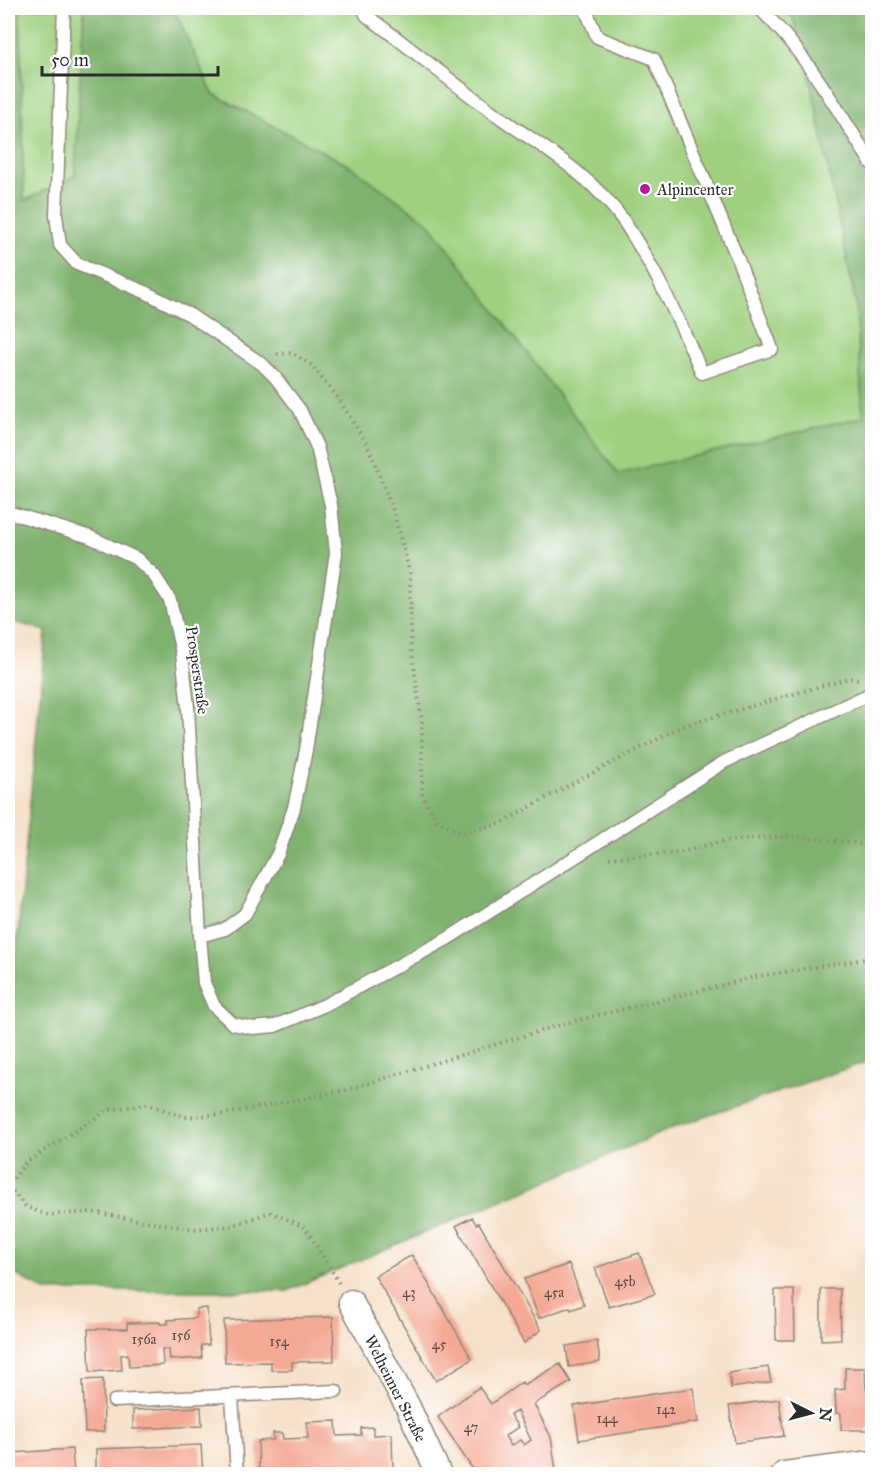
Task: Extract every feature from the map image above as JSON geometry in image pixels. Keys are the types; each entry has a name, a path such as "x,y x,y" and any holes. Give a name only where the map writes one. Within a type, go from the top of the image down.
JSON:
{"street":[{"name":"Welheimer Straße","path":"351,1302 408,1407 440,1474"},
{"path":"784,1474 873,1463"}],"lane":[{"path":"64,8 56,215 60,245 77,264 145,292 189,315 262,364 300,410 316,447 331,505 336,553 306,750 294,808 278,854 245,914 225,929 200,936"},
{"path":"363,8 367,16 483,105 588,180 625,223 679,320 702,373 772,349 737,256 654,59 597,37 585,8"},
{"path":"759,8 773,21 808,67 873,164"},
{"name":"Prosperstraße","path":"8,512 90,537 137,559 154,575 170,600 182,653 188,708 204,983 214,1006 233,1024 253,1028 275,1026 325,1005 447,939 724,762 873,693"},
{"path":"114,1401 336,1391"},
{"path":"232,1396 237,1474"}],"path":[{"path":"262,364 280,352 292,353 311,365 340,401 368,446 394,513 410,574 411,646 422,723 422,796 438,820 460,833 500,824 683,726 849,678 861,679"},
{"path":"572,861 682,852 723,841 790,836 873,845"},
{"path":"351,1302 305,1227 270,1212 231,1226 193,1229 91,1212 48,1215 26,1207 8,1186 26,1162 108,1110 147,1104 185,1117 225,1114 346,1090 566,1023 760,976 873,958"}],"green space":[{"path":"8,8 20,8 24,201 75,176 84,8 173,8 213,94 350,166 429,223 618,474 863,417 856,304 808,67 790,8 872,8 872,1060 675,1127 287,1291 45,1291 8,1270 8,1039 46,631 8,620"},
{"path":"20,8 84,8 75,177 24,201"},
{"path":"173,8 790,8 808,67 856,304 863,417 618,474 429,223 350,166 213,94"}],"building":[{"path":"472,1217 476,1224 479,1223 541,1330 524,1343 456,1226"},
{"path":"639,1253 655,1294 609,1307 595,1268"},
{"path":"412,1255 472,1359 436,1381 375,1276"},
{"path":"569,1264 584,1305 571,1310 570,1307 539,1318 524,1279"},
{"path":"821,1289 840,1289 841,1339 821,1340"},
{"path":"775,1290 794,1290 795,1340 776,1340"},
{"path":"207,1308 209,1345 201,1345 202,1358 170,1360 169,1349 162,1349 163,1365 129,1367 128,1354 121,1355 122,1370 90,1372 88,1329 127,1329 127,1323 160,1322 160,1324 168,1324 168,1320 196,1318 196,1309"},
{"path":"333,1317 334,1361 292,1362 292,1370 271,1370 271,1362 225,1363 224,1320"},
{"path":"597,1341 600,1362 569,1367 566,1346"},
{"path":"560,1364 571,1382 534,1404 551,1437 556,1471 540,1474 476,1474 438,1417 479,1387 491,1404 522,1382 524,1385","holes":["517,1411 531,1440 524,1445 520,1440 511,1446 505,1436 518,1427 510,1415"]},
{"path":"768,1367 771,1382 731,1388 729,1373"},
{"path":"845,1368 865,1368 866,1389 872,1389 869,1430 841,1430 841,1414 836,1413 835,1390 845,1389"},
{"path":"103,1379 104,1432 85,1432 83,1380"},
{"path":"693,1388 698,1422 579,1440 574,1406"},
{"path":"779,1399 784,1436 735,1443 729,1406"},
{"path":"201,1407 202,1426 133,1429 133,1410"},
{"path":"336,1421 337,1436 361,1435 361,1428 373,1427 373,1435 392,1434 393,1474 259,1474 258,1441 273,1440 273,1433 282,1433 283,1439 308,1438 307,1422"},
{"path":"201,1445 203,1474 96,1474 96,1449"},
{"path":"72,1449 74,1474 13,1474 11,1453"}],"place":[{"name":"Alpincenter","path":"645,189"}]}
